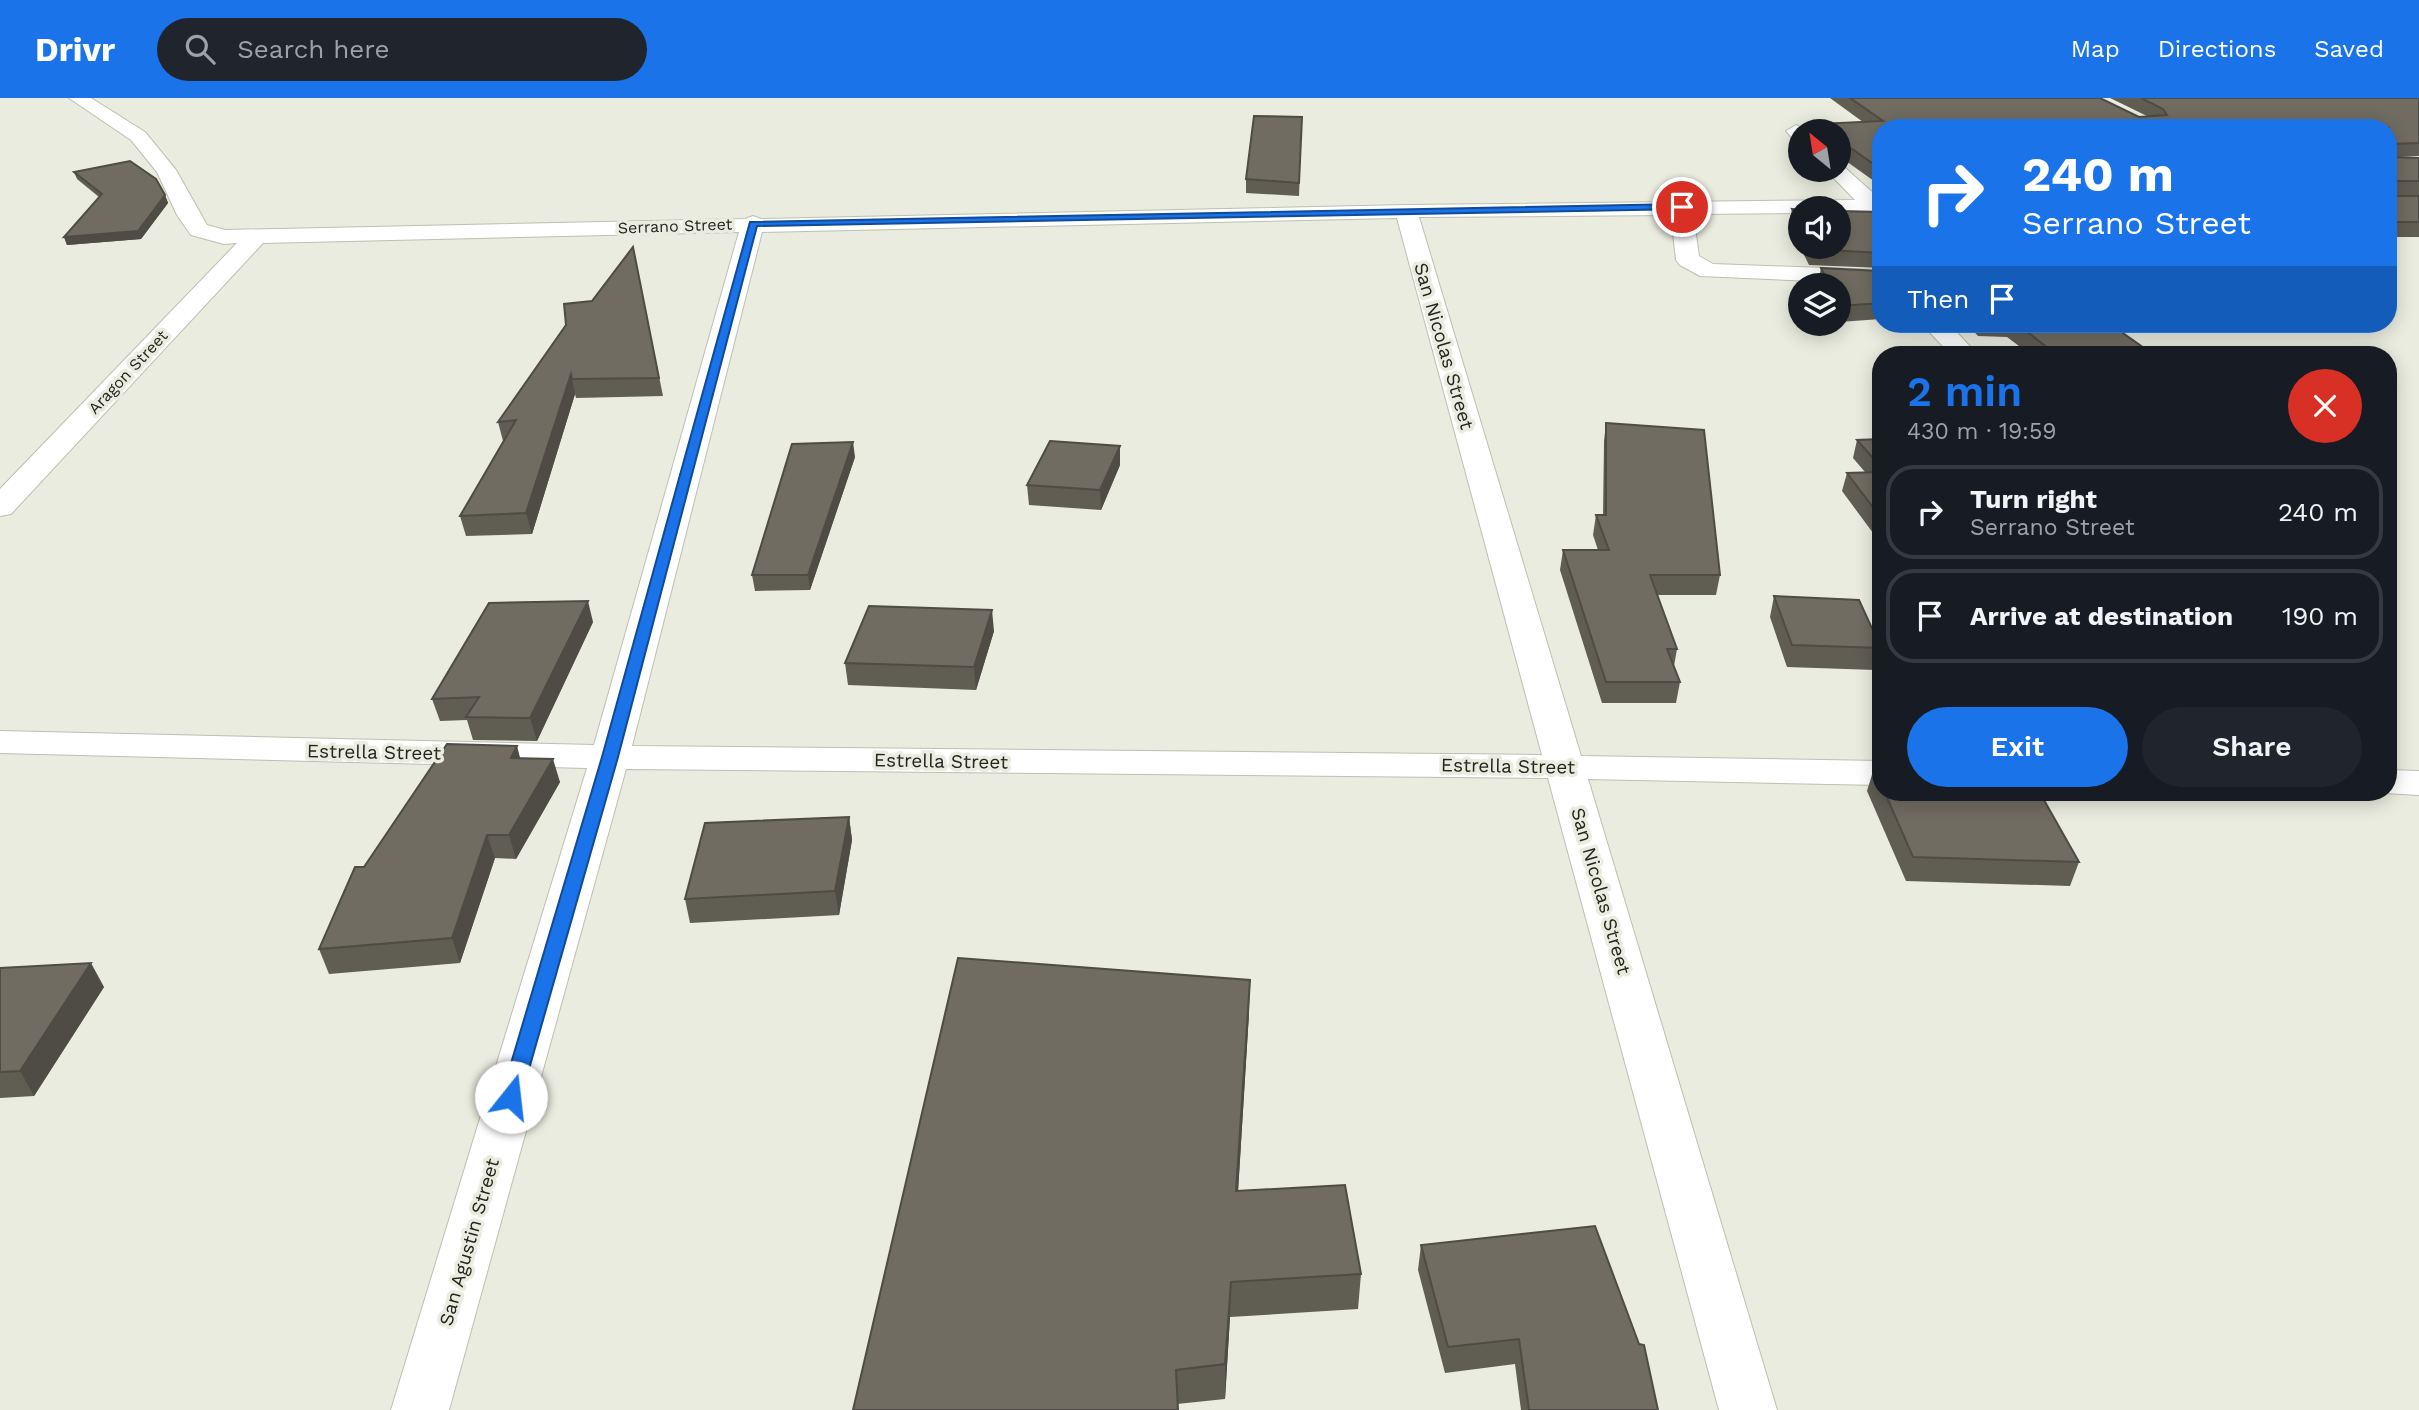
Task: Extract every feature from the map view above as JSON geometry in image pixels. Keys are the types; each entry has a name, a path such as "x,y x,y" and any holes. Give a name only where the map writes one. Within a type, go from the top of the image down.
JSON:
{"street":[{"name":"Serrano Street","path":"78,98 138,136 166,170 188,215 199,230 224,237 753,223 1872,206"},
{"path":"1850,182 1872,202"},
{"path":"1682,207 1688,260 1708,271 1872,277"},
{"name":"San Nicolas Street","path":"1406,211 1748,1410"},
{"name":"San Agustin Street","path":"419,1410 610,757 753,223"},
{"name":"Aragon Street","path":"0,506 255,237"},
{"path":"1943,333 1956,346"},
{"name":"Estrella Street","path":"0,742 610,757 1566,766 1872,773"},
{"path":"2397,782 2419,783"}],"building":[{"path":"1850,98 2100,98 2139,117 2167,115 2163,109 2141,98 2419,98 2419,143 2397,144 2397,119 1880,119"},
{"path":"1254,116 1302,117 1299,183 1246,179"},
{"path":"1872,121 1872,163 1852,149 1852,122"},
{"path":"2397,157 2419,158 2419,181 2397,181"},
{"path":"130,161 156,179 165,195 138,231 64,237 102,194 74,172"},
{"path":"2397,196 2419,196 2419,222 2397,222"},
{"path":"1851,211 1872,212 1872,252 1851,251"},
{"path":"633,247 659,378 572,379 571,374 526,513 460,516 516,420 498,422 566,325 564,304 592,301"},
{"path":"1821,268 1872,271 1872,304 1851,305 1851,273 1823,273"},
{"path":"2029,333 2123,333 2141,346 2045,346"},
{"path":"1606,423 1704,430 1720,575 1650,575 1677,649 1667,649 1680,682 1606,682 1563,550 1609,550 1596,515 1606,515"},
{"path":"1872,439 1872,457 1857,440"},
{"path":"1050,441 1120,446 1100,490 1027,485"},
{"path":"853,442 808,575 752,575 792,444"},
{"path":"1872,472 1872,506 1847,473"},
{"path":"1774,596 1859,600 1872,628 1872,648 1792,645"},
{"path":"588,601 530,718 466,717 479,697 432,699 489,603"},
{"path":"869,606 992,610 974,667 845,663"},
{"path":"447,744 517,746 511,758 553,759 509,835 487,835 452,938 319,949 355,867 364,867"},
{"path":"1888,801 2045,801 2079,862 1913,857"},
{"path":"849,817 835,891 685,899 705,823"},
{"path":"958,958 1250,980 1236,1191 1345,1185 1361,1274 1231,1282 1225,1364 1176,1370 1178,1410 853,1410"},
{"path":"91,963 20,1071 0,1072 0,968"},
{"path":"1595,1226 1639,1344 1644,1345 1658,1410 1529,1410 1519,1339 1448,1347 1421,1245"}],"route":[{"path":"511,1097 610,757 753,223 1682,207"}]}
